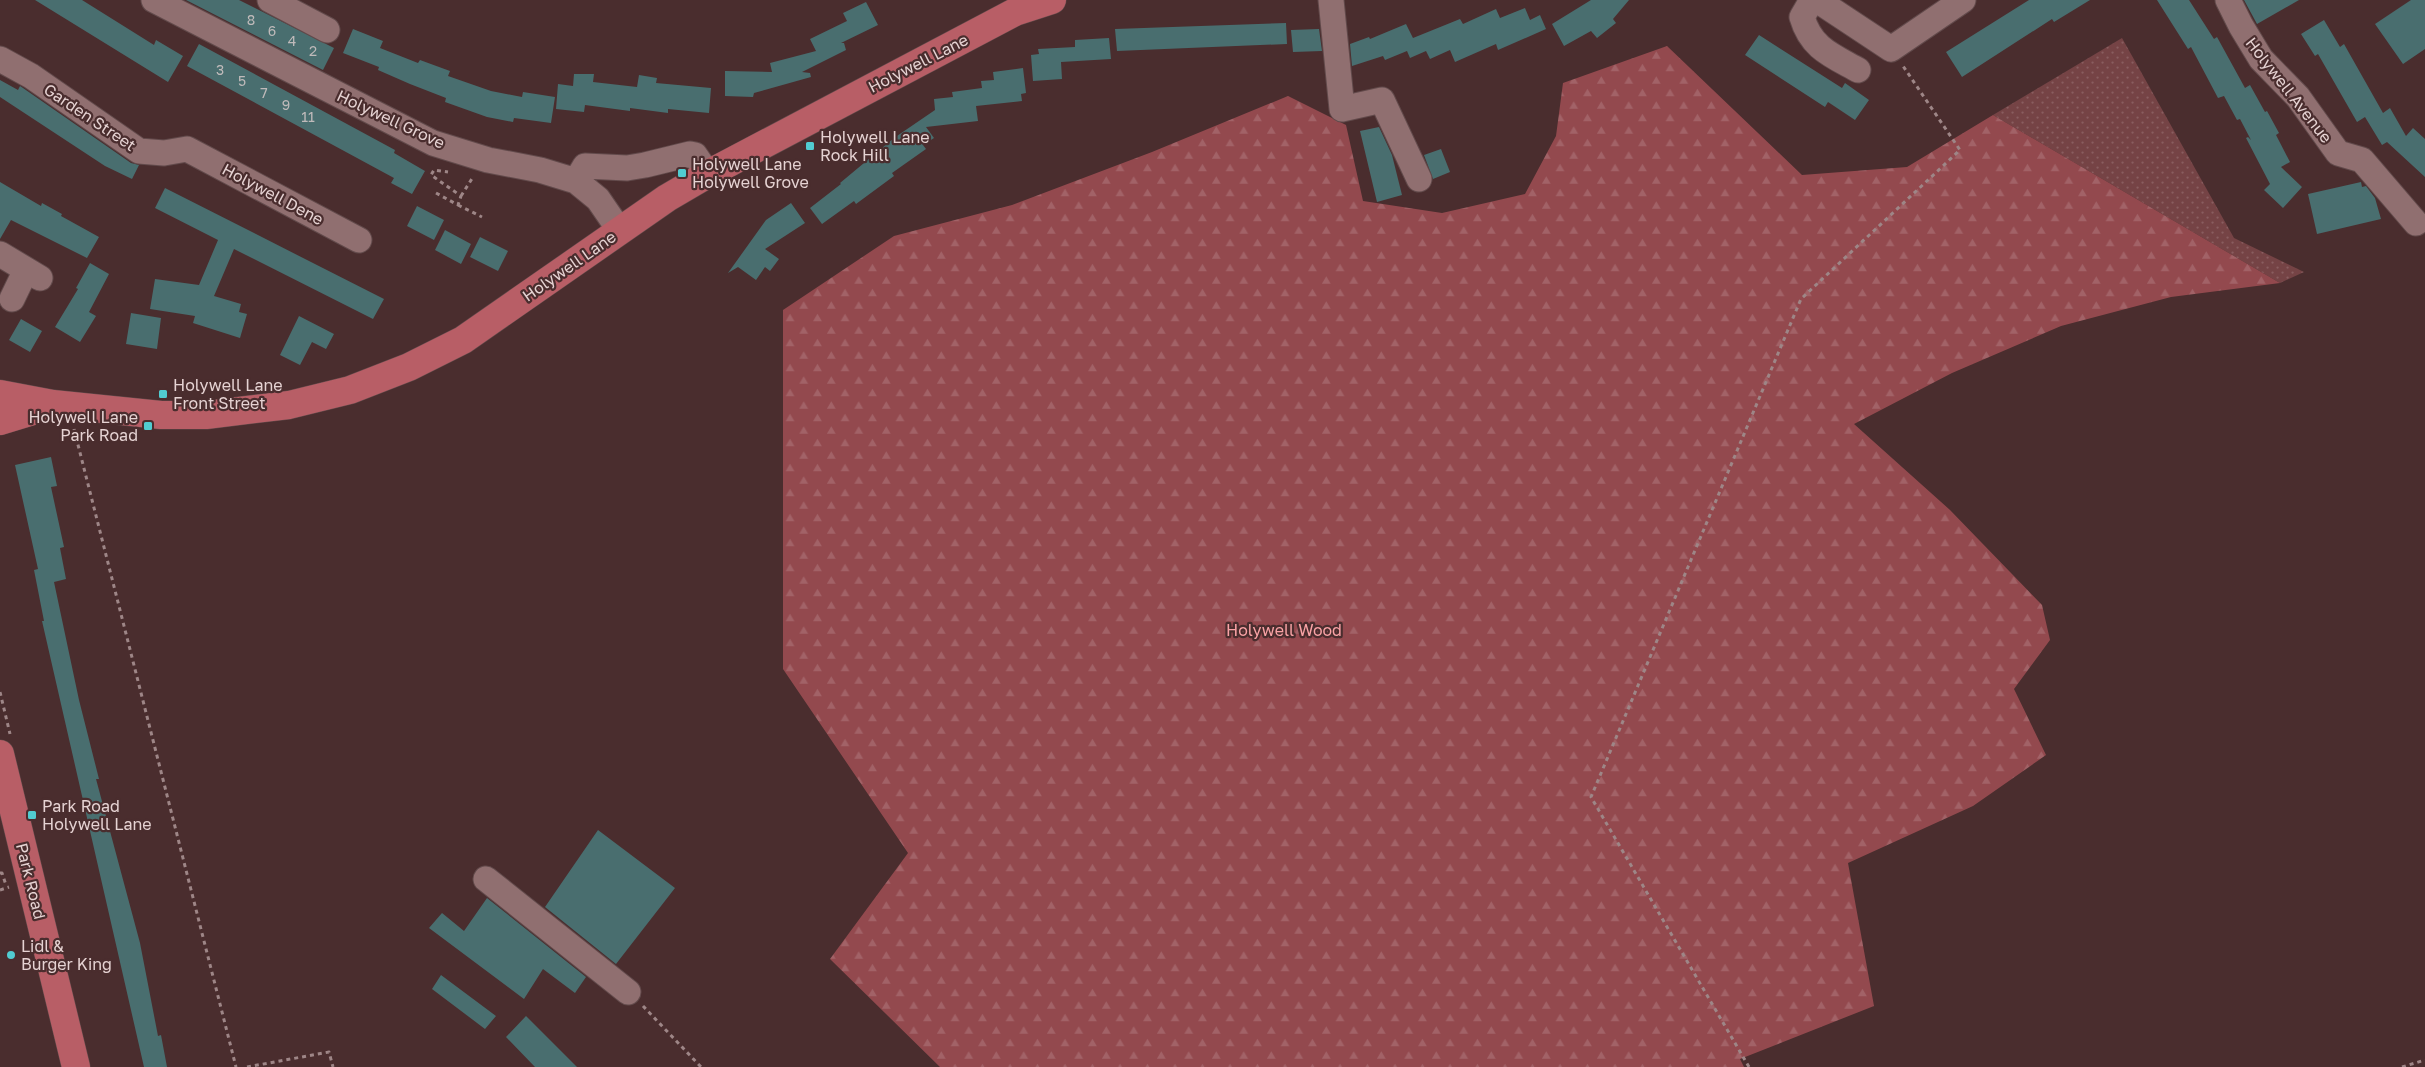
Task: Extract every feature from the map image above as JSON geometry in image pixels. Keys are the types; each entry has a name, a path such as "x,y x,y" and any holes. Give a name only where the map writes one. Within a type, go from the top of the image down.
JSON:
{"main road":[{"name":"Holywell Lane","path":"0,394 53,404 162,415 206,415 289,405 350,390 409,367 463,340 667,198 708,174 1015,12 1052,0"},
{"name":"Holywell Lane","path":"0,421 53,404"},
{"name":"Park Road","path":"0,754 76,1067"}],"street":[{"name":"Holywell Grove","path":"155,0 481,168 540,170 576,182 598,199 620,231"},
{"path":"270,0 327,30"},
{"path":"1331,0 1342,109 1382,100 1419,179"},
{"path":"1812,0 1802,17 1807,33 1823,51 1858,70"},
{"path":"1817,0 1891,49 1963,0"},
{"name":"Holywell Avenue","path":"2228,0 2261,59 2298,97 2338,154 2362,160 2416,223"},
{"name":"Garden Street","path":"0,59 31,76 139,151 164,153 187,149"},
{"name":"Holywell Dene","path":"187,149 359,240"},
{"path":"576,182 585,166 627,168 690,154 696,155 708,174"},
{"path":"0,254 33,274 12,299"},
{"path":"486,879 628,992"}],"path":[{"path":"1749,1067 1591,797 1801,299 1960,150 1891,49"},
{"path":"463,175 481,168"},
{"path":"458,205 461,196 481,168"},
{"path":"453,173 434,170 431,175 461,196"},
{"path":"436,193 482,218"},
{"path":"74,428 236,1067"},
{"path":"0,873 2,873 7,888"},
{"path":"628,992 701,1067"},
{"path":"247,1067 329,1052 333,1067"},
{"path":"2402,1067 2425,1060"}],"shaded area":[{"path":"2122,38 2234,238 2304,272 2280,283 1993,115"}],"green space":[{"name":"Holywell Wood","path":"1667,46 1802,175 1907,167 1993,115 2280,283 2171,297 2061,326 1952,373 1854,424 1950,510 2042,605 2050,640 2014,689 2046,755 1973,806 1848,863 1874,1006 1740,1059 1744,1067 940,1067 830,959 908,853 783,669 783,310 894,236 1012,205 1152,152 1288,96 1346,125 1363,201 1442,213 1525,194 1556,136 1563,83"}],"building":[{"path":"35,0 82,0 154,45 156,40 183,56 168,82"},
{"path":"186,0 239,0 334,48 323,70"},
{"path":"1591,0 1629,0 1613,19 1616,23 1597,38 1591,31 1564,46 1552,24"},
{"path":"2029,0 2090,0 2054,22 2052,19 1962,77 1946,52"},
{"path":"2157,0 2189,0 2214,39 2217,37 2245,88 2250,85 2265,112 2267,111 2279,133 2276,135 2290,162 2281,167 2302,187 2283,208 2264,190 2270,184 2246,138 2248,137 2251,140 2240,119 2237,120 2224,96 2218,98 2191,47 2188,49"},
{"path":"2244,0 2299,0 2257,24"},
{"path":"2411,0 2425,0 2425,49 2403,64 2375,24"},
{"path":"866,2 878,25 841,43 844,43 846,50 802,72 810,73 811,77 754,93 753,97 725,96 725,71 772,72 770,63 816,51 810,39 847,21 843,13"},
{"path":"1525,8 1530,20 1540,15 1546,29 1498,50 1496,44 1455,62 1450,50 1430,59 1426,51 1410,58 1407,51 1385,60 1383,56 1352,66 1350,44 1369,37 1370,39 1406,24 1413,38 1460,19 1463,24 1496,9 1500,18"},
{"path":"2324,20 2340,47 2344,44 2383,113 2390,108 2406,136 2413,128 2425,139 2425,177 2387,142 2382,145 2365,117 2357,122 2318,54 2315,56 2301,34"},
{"path":"1286,23 1287,44 1117,51 1115,29"},
{"path":"353,29 383,41 380,48 418,63 420,60 450,71 448,76 491,91 522,97 523,92 555,97 551,123 514,118 513,122 487,117 445,102 446,98 378,70 379,67 343,53"},
{"path":"1319,29 1322,51 1293,52 1291,30"},
{"path":"1759,35 1842,88 1845,83 1869,100 1855,120 1828,102 1825,107 1745,55"},
{"path":"1109,38 1111,59 1061,62 1062,79 1033,81 1031,55 1039,54 1038,49 1075,47 1075,40"},
{"path":"199,44 395,150 394,153 425,171 412,194 391,183 394,178 187,66"},
{"path":"1023,68 1026,93 1021,94 1022,101 976,106 978,121 926,127 934,138 923,145 926,149 892,173 894,176 856,204 854,201 822,224 810,208 894,138 935,110 934,99 953,97 952,92 982,88 981,81 994,80 993,72"},
{"path":"574,74 594,74 593,82 637,87 639,75 657,78 656,83 711,88 709,113 668,109 668,113 630,108 630,111 585,105 584,112 556,109 558,84 573,86"},
{"path":"0,80 18,90 20,86 131,163 139,165 132,179 105,166 0,97"},
{"path":"1379,127 1392,155 1402,195 1377,202 1360,131"},
{"path":"1441,149 1450,172 1433,179 1424,155"},
{"path":"0,182 41,206 42,203 62,214 61,216 99,237 87,258 11,220 0,239"},
{"path":"2361,182 2362,187 2366,186 2375,198 2381,219 2317,234 2308,194"},
{"path":"165,188 384,299 373,319 234,249 214,296 241,304 239,312 247,314 240,338 193,323 195,316 150,309 155,279 199,285 218,240 155,208"},
{"path":"791,203 805,223 765,249 779,259 770,271 765,267 756,280 738,267 728,273 766,220"},
{"path":"417,206 444,220 434,240 407,226"},
{"path":"445,230 471,244 461,264 435,250"},
{"path":"480,237 508,251 498,271 470,257"},
{"path":"90,263 109,274 89,312 96,316 80,342 55,327 78,289 76,288"},
{"path":"131,313 161,318 157,349 126,344"},
{"path":"299,316 334,334 326,349 312,342 300,365 280,355"},
{"path":"21,319 42,331 30,352 9,340"},
{"path":"51,457 57,486 51,487 64,547 60,548 66,579 54,582 79,700 99,779 96,779 140,943 158,1036 161,1035 167,1067 144,1067 42,621 44,621 34,570 38,569 15,465"},
{"path":"598,830 675,888 616,964 545,907"},
{"path":"487,898 586,977 575,993 543,969 524,999 429,928 442,913 464,931"},
{"path":"441,975 496,1016 485,1029 432,989"},
{"path":"526,1016 577,1067 535,1067 506,1037"}],"place":[{"name":"Holywell Lane Rock Hill","path":"810,146"},
{"name":"Holywell Lane Holywell Grove","path":"682,173"},
{"name":"Holywell Lane Front Street","path":"163,394"},
{"name":"Holywell Lane Park Road","path":"148,426"},
{"name":"Park Road Holywell Lane","path":"32,815"},
{"name":"Lidl & Burger King","path":"11,955"}]}
